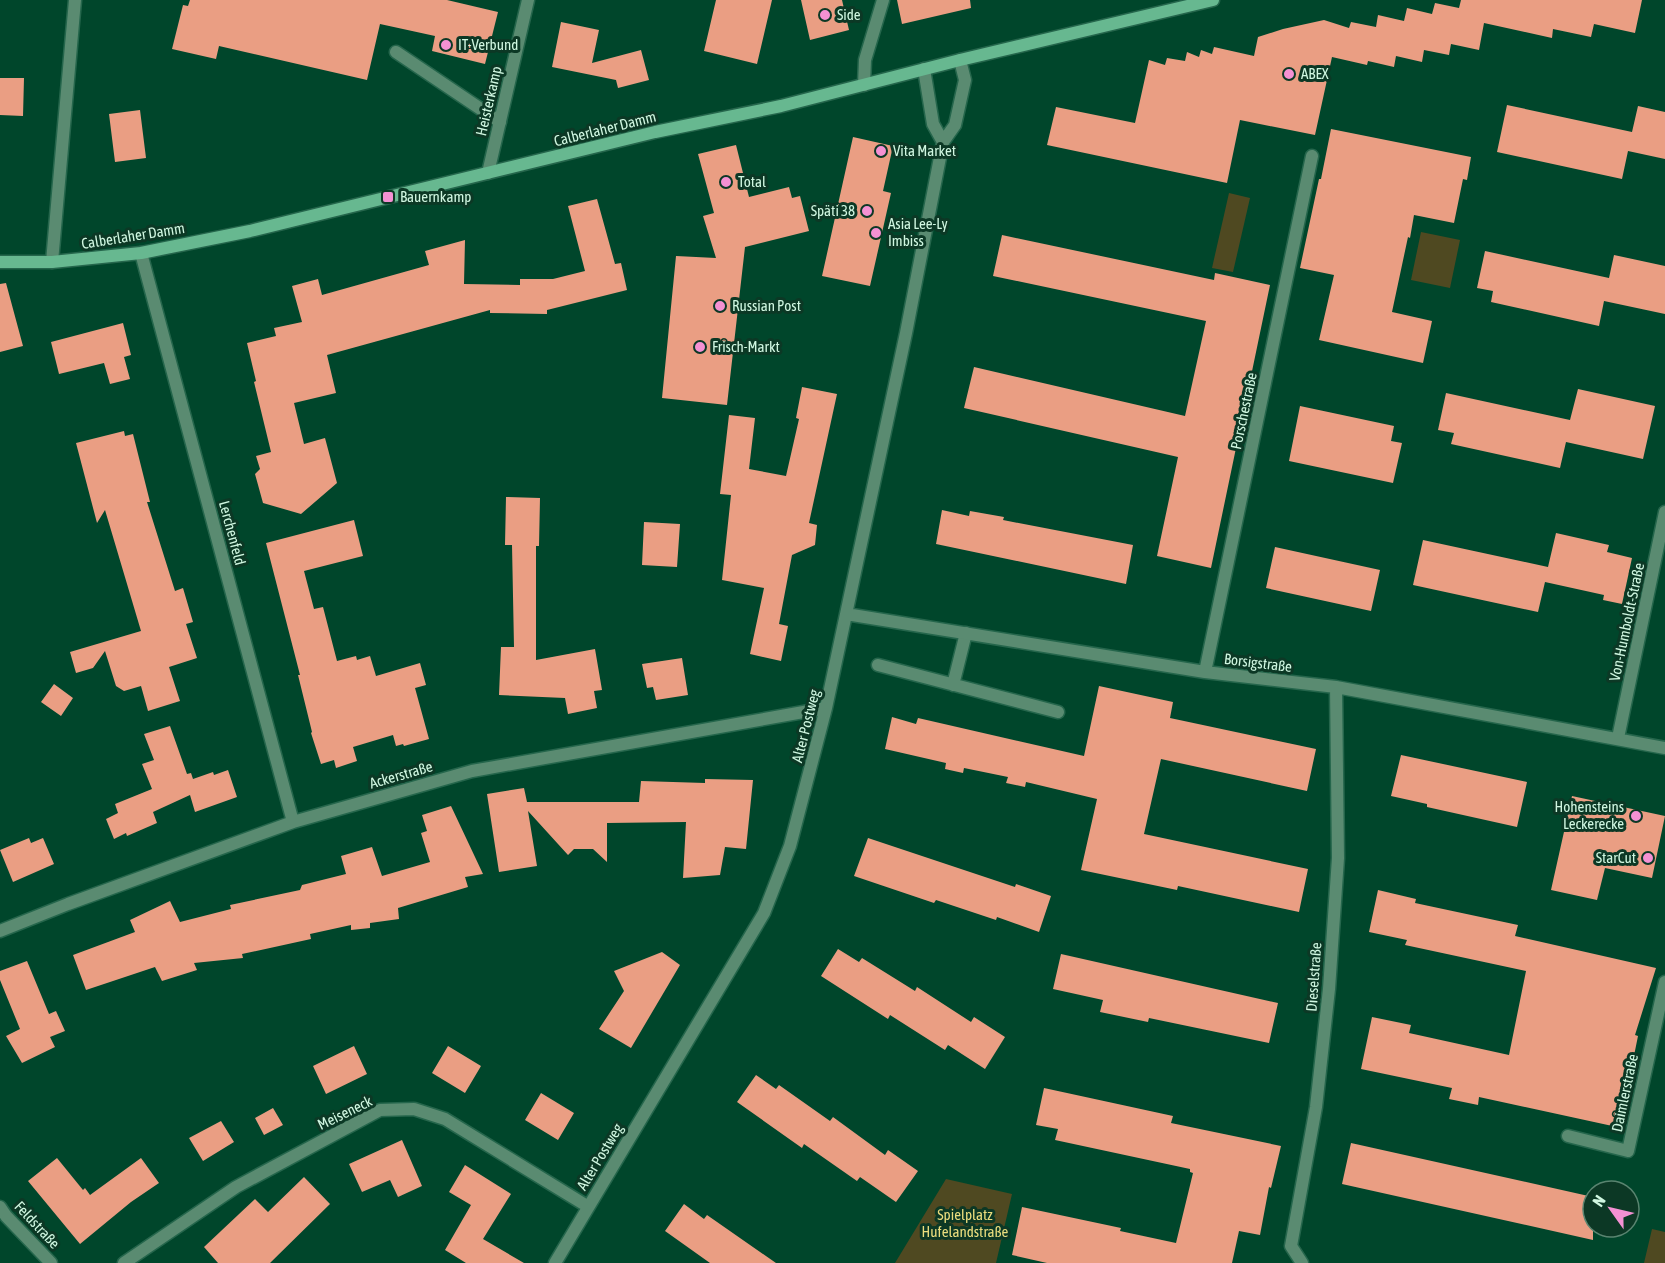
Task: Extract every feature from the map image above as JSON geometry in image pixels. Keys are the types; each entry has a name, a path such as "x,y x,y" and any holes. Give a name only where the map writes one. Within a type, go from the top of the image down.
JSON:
{"street":[{"path":"52,262 75,0"},
{"name":"Heisterkamp","path":"488,173 528,0"},
{"path":"864,85 865,60 883,0"},
{"name":"Calberlaher Damm","path":"0,262 52,262 141,253 250,231 655,132 781,106 1185,3 1214,0"},
{"path":"396,52 500,122"},
{"name":"Alter Postweg","path":"555,1263 764,913 790,846 826,708 906,333 943,142 955,124 965,80 960,60"},
{"path":"924,69 933,124 943,142"},
{"name":"Porschestraße","path":"1205,672 1312,156"},
{"name":"Lerchenfeld","path":"141,253 293,822"},
{"name":"Von-Humboldt-Straße","path":"1618,738 1665,512"},
{"name":"Borsigstraße","path":"846,614 1205,672 1336,687 1665,747"},
{"path":"953,685 966,633"},
{"path":"878,665 1058,712"},
{"name":"Dieselstraße","path":"1302,1263 1291,1246 1316,1107 1328,1001 1338,858 1336,687"},
{"name":"Ackerstraße","path":"0,931 293,822 472,771 826,708"},
{"name":"Daimlerstraße","path":"1568,1136 1628,1151 1665,982"},
{"name":"Meiseneck","path":"124,1263 236,1187 380,1110 414,1109 445,1119 587,1206"},
{"name":"Feldstraße","path":"0,1207 51,1263"}],"green space":[{"path":"1229,193 1250,198 1233,272 1212,268"},
{"path":"1421,232 1460,240 1450,288 1411,280"},
{"name":"Spielplatz Hufelandstraße","path":"946,1179 1012,1194 996,1263 895,1263"},
{"path":"1652,1229 1665,1232 1665,1263 1644,1263"}],"building":[{"path":"190,0 447,0 498,12 485,64 432,51 435,36 380,24 367,80 219,46 216,59 172,49 183,5 188,6"},
{"path":"716,0 772,0 757,64 704,51"},
{"name":"Side","path":"801,0 842,0 849,30 810,40"},
{"path":"897,0 970,0 971,8 902,24"},
{"path":"1461,0 1642,0 1635,33 1594,24 1591,37 1553,29 1552,38 1484,23 1479,50 1451,44 1449,55 1424,50 1422,62 1396,56 1394,67 1368,61 1367,65 1332,57 1315,135 1240,120 1227,183 1047,145 1056,107 1135,123 1149,60 1165,65 1167,58 1185,61 1187,52 1199,57 1201,50 1212,54 1214,47 1254,56 1258,37 1283,29 1324,20 1349,28 1351,22 1376,27 1378,15 1404,21 1407,8 1432,14 1435,3 1459,8"},
{"path":"561,22 599,30 592,63 641,50 649,80 618,88 616,80 552,67"},
{"path":"0,78 24,78 23,116 0,115"},
{"path":"1507,105 1632,132 1638,106 1665,112 1665,159 1628,151 1622,179 1497,152"},
{"path":"140,110 146,158 115,162 109,114"},
{"path":"1331,129 1471,157 1467,180 1463,179 1454,223 1414,215 1410,238 1408,237 1392,312 1432,321 1423,363 1319,340 1334,275 1300,268"},
{"path":"853,137 893,146 883,191 891,193 870,286 822,276"},
{"path":"736,145 749,197 789,187 792,198 800,196 809,231 745,247 727,405 662,398 676,256 716,258 703,216 714,213 698,154"},
{"path":"597,199 615,264 621,263 627,290 547,310 547,314 490,313 490,310 327,355 336,393 294,403 304,444 325,438 337,483 301,514 263,503 255,474 260,469 256,456 271,452 247,343 276,336 274,328 302,322 292,286 318,279 322,295 429,265 425,251 465,240 464,284 520,285 520,279 553,279 585,271 568,206"},
{"path":"1002,235 1214,280 1215,273 1270,285 1211,568 1157,556 1178,457 964,408 974,367 1185,416 1206,321 993,276"},
{"path":"1485,251 1609,278 1614,255 1665,266 1665,314 1604,301 1599,326 1491,302 1493,291 1477,288"},
{"path":"6,283 23,346 0,352 0,284"},
{"path":"123,323 131,355 124,357 130,379 110,384 104,363 59,374 51,342"},
{"path":"802,387 837,394 809,523 817,525 815,545 792,555 779,624 788,626 781,661 750,654 764,588 722,580 731,495 720,494 729,415 755,418 749,469 786,476 799,419 796,418"},
{"path":"1578,389 1655,406 1643,459 1566,442 1560,468 1451,444 1454,433 1438,430 1446,393 1570,420"},
{"path":"1300,406 1394,426 1391,441 1402,443 1393,483 1289,461"},
{"path":"124,431 125,436 133,434 150,502 147,502 175,591 183,588 193,622 186,624 197,658 169,667 180,701 148,711 141,686 124,691 116,686 105,651 93,668 76,673 70,652 141,631 105,510 97,523 76,443"},
{"path":"506,497 540,498 539,546 536,546 536,660 595,649 602,690 594,691 597,708 568,714 565,698 499,695 501,647 514,647 512,545 505,545"},
{"path":"942,510 969,516 970,511 1004,517 1003,520 1133,545 1126,584 936,544"},
{"path":"354,520 363,556 304,571 314,609 323,607 337,661 356,656 357,660 370,656 376,676 420,663 426,685 415,688 429,739 396,746 393,735 353,747 357,761 336,768 334,760 321,764 311,733 298,675 300,675 266,543"},
{"path":"644,522 680,524 677,567 642,565"},
{"path":"1556,533 1609,545 1607,552 1632,558 1622,604 1603,600 1604,595 1545,582 1538,612 1413,585 1423,540 1548,567"},
{"path":"1275,547 1380,570 1371,611 1266,588"},
{"path":"682,658 688,695 656,700 653,687 647,688 642,664"},
{"path":"54,684 73,698 61,716 41,702"},
{"path":"1099,686 1173,702 1170,718 1316,749 1307,791 1161,759 1144,834 1308,869 1299,912 1178,886 1177,890 1081,870 1097,799 1026,782 1025,787 1006,783 1008,777 964,768 963,773 945,769 946,763 885,749 892,717 916,724 918,718 1084,756"},
{"path":"170,726 187,774 191,773 193,779 228,770 237,797 195,812 190,795 153,812 157,823 114,839 106,819 118,813 115,804 152,789 142,764 154,760 144,734"},
{"path":"1401,755 1527,782 1517,827 1427,807 1427,804 1391,796"},
{"path":"705,779 753,780 746,849 725,847 720,875 683,878 686,822 607,823 607,862 593,849 574,849 568,855 528,811 537,866 499,872 487,794 524,788 527,802 639,802 641,781 705,783"},
{"path":"1572,796 1665,816 1652,878 1605,868 1597,900 1551,890"},
{"path":"451,806 483,874 465,877 468,887 398,908 399,919 370,923 370,928 351,930 351,925 310,934 311,939 242,954 243,958 194,963 197,970 162,981 155,967 86,990 73,955 135,932 130,920 170,901 180,922 231,909 230,905 300,890 302,885 346,874 341,856 372,847 382,876 430,862 421,833 427,831 422,815"},
{"path":"29,838 31,843 43,838 54,864 13,882 0,850"},
{"path":"868,838 1015,887 1016,884 1051,896 1039,932 997,917 996,920 936,900 934,903 854,876"},
{"path":"1378,890 1416,899 1415,903 1518,925 1515,936 1656,968 1635,1035 1638,1036 1624,1105 1617,1127 1479,1097 1478,1105 1449,1099 1452,1088 1361,1069 1372,1017 1411,1025 1409,1033 1509,1055 1526,971 1405,945 1407,940 1369,932"},
{"path":"838,949 859,962 862,958 915,991 917,987 971,1022 974,1017 1005,1037 985,1069 948,1045 945,1050 890,1015 888,1019 821,976"},
{"path":"662,952 680,965 631,1048 599,1029 624,991 614,971"},
{"path":"1061,954 1278,1003 1269,1043 1149,1018 1148,1022 1100,1012 1103,1000 1053,989"},
{"path":"27,961 49,1014 56,1011 65,1031 50,1037 55,1047 22,1063 6,1036 20,1029 0,980 0,971"},
{"path":"354,1046 367,1074 326,1094 313,1066"},
{"path":"448,1046 481,1066 465,1093 432,1073"},
{"path":"756,1075 776,1089 779,1085 830,1121 833,1117 885,1155 888,1150 918,1171 896,1202 860,1177 857,1181 804,1144 802,1148 737,1102"},
{"path":"1044,1088 1173,1116 1171,1123 1281,1146 1271,1188 1269,1187 1260,1235 1239,1231 1232,1263 1047,1263 1012,1255 1022,1207 1121,1228 1120,1231 1176,1243 1193,1173 1190,1169 1055,1140 1058,1129 1036,1125"},
{"path":"541,1093 574,1113 558,1140 525,1120"},
{"path":"273,1108 283,1125 264,1135 255,1118"},
{"path":"221,1121 234,1142 203,1161 189,1138"},
{"path":"402,1140 422,1186 398,1197 390,1180 362,1192 349,1164"},
{"path":"1351,1143 1581,1194 1581,1237 1342,1184"},
{"path":"57,1158 83,1190 85,1188 90,1195 141,1158 159,1183 131,1202 80,1244 28,1181"},
{"path":"465,1165 511,1194 483,1239 524,1263 466,1263 445,1250 471,1205 449,1192"},
{"path":"304,1177 330,1204 270,1263 218,1263 204,1247 255,1199 268,1212"},
{"path":"684,1204 704,1219 707,1215 776,1263 710,1263 665,1231"}],"place":[{"name":"Side","path":"825,15"},
{"name":"IT-Verbund","path":"446,45"},
{"name":"ABEX","path":"1289,74"},
{"name":"Vita Market","path":"881,151"},
{"name":"Total","path":"726,182"},
{"name":"Bauernkamp","path":"388,197"},
{"name":"Späti 38","path":"867,211"},
{"name":"Asia Lee-Ly Imbiss","path":"876,233"},
{"name":"Russian Post","path":"720,306"},
{"name":"Frisch-Markt","path":"700,347"},
{"name":"Hohensteins Leckerecke","path":"1636,816"},
{"name":"StarCut","path":"1648,858"}]}
